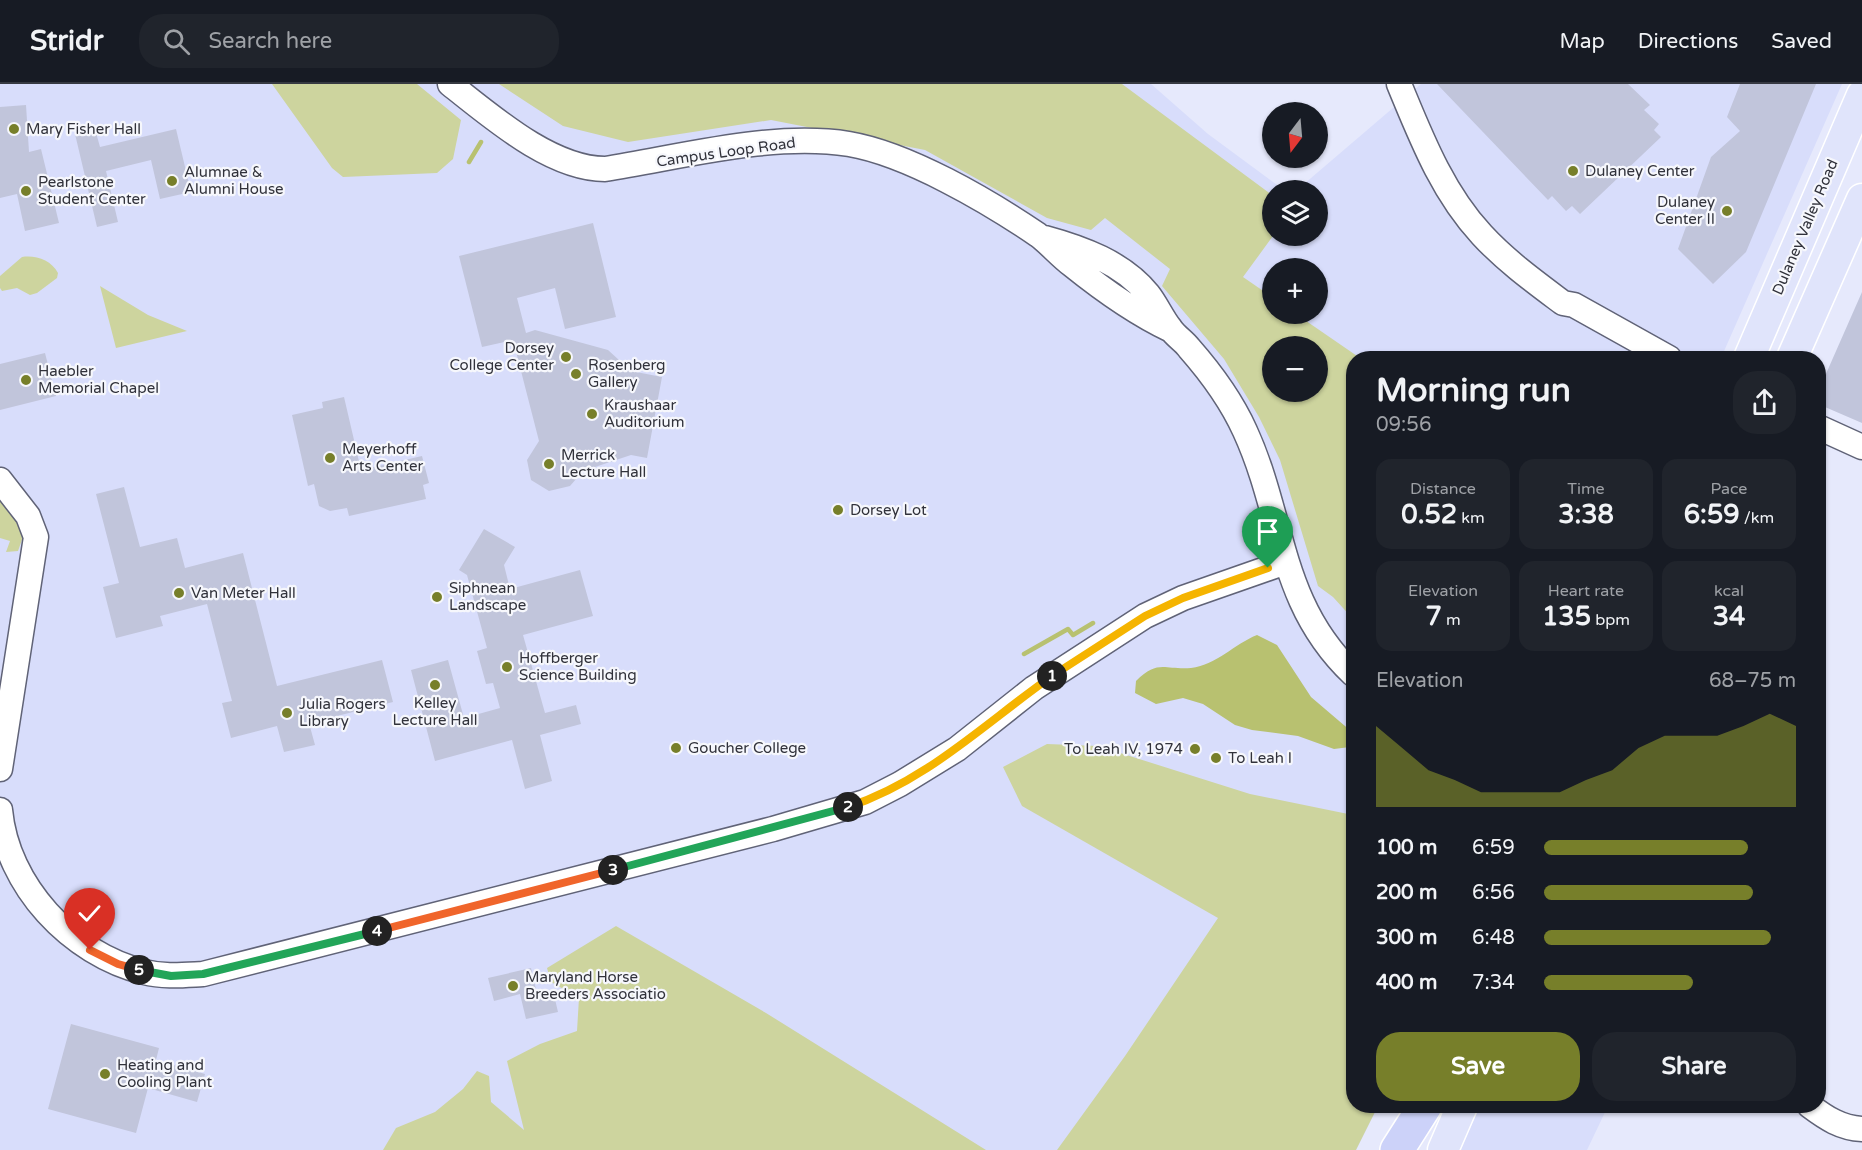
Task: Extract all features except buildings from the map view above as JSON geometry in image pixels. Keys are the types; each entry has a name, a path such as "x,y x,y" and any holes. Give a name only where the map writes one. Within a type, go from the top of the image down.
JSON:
{"highway":[{"path":"1396,1150 1422,1113"}],"main road":[{"path":"1859,84 1862,96"},
{"name":"Dulaney Valley Road","path":"1752,351 1862,96"},
{"path":"1795,351 1862,199"},
{"path":"1408,1150 1424,1113"},
{"path":"1443,1150 1459,1113"}],"street":[{"name":"Campus Loop Road","path":"450,84 486,112 558,159 581,167 605,169 774,142 814,141 851,145 892,157 950,184 1040,237 1070,264 1133,311 1171,330 1188,346 1230,399 1257,462 1286,562 1304,610 1320,637 1346,666"},
{"path":"1398,84 1431,160 1463,212 1504,256 1563,303 1574,305 1656,351"},
{"path":"1563,303 1568,315 1623,351"},
{"path":"1826,431 1862,447"},
{"path":"0,480 28,516 36,537 0,769"},
{"path":"0,810 8,848 24,880 43,909 65,931 90,950 136,969 171,976 203,974 783,827 865,802 930,767 1042,683 1145,616 1183,598 1286,562"},
{"path":"1820,1113 1845,1127 1862,1129"}],"shaded area":[{"name":"Goucher College","path":"0,84 1151,84 1208,134 1270,180 1262,180 1262,246 1328,246 1328,180 1309,180 1323,168 1328,168 1328,164 1421,84 1842,84 1724,351 1346,351 1346,1113 1374,1113 1356,1150 0,1150"},
{"path":"272,84 417,84 461,120 453,159 437,173 343,177 332,168"},
{"path":"499,84 1122,84 1262,188 1262,246 1266,246 1243,277 1262,290 1262,324 1311,324 1328,336 1350,351 1346,351 1346,611 1333,597 1318,586 1280,460 1259,417 1224,359 1162,286 1170,269 1105,218 1091,230 1047,218 925,150 771,120 628,142 563,126"},
{"path":"22,257 38,258 47,262 55,268 58,273 57,278 37,293 30,295 17,288 2,291 0,276"},
{"path":"100,286 148,315 187,331 116,348"},
{"path":"0,494 24,534 18,551 6,552 10,541 0,538"},
{"path":"1257,635 1277,645 1311,697 1346,727 1346,748 1334,749 1298,736 1252,730 1235,725 1203,704 1183,698 1156,704 1135,693 1136,681 1150,670 1162,667 1200,666 1217,659"},
{"path":"1047,744 1098,746 1250,794 1346,814 1346,1113 1374,1113 1356,1150 1057,1150 1125,1056 1218,918 1022,806 1003,767"},
{"path":"616,926 766,1013 986,1150 383,1150 396,1128 435,1112 463,1089 477,1071 489,1076 491,1102 524,1130 507,1061 540,1044 577,1031 579,998 551,982 547,968"},
{"path":"1477,1113 1605,1113 1587,1150 1460,1150"}],"waterway":[{"path":"469,162 481,142"},
{"path":"1024,654 1068,629 1073,635 1093,623"}],"place":[{"name":"Mary Fisher Hall","path":"14,129"},
{"name":"Dulaney Center","path":"1573,171"},
{"name":"Alumnae & Alumni House","path":"172,181"},
{"name":"Pearlstone Student Center","path":"26,191"},
{"name":"Dulaney Center II","path":"1727,211"},
{"name":"Dorsey College Center","path":"566,357"},
{"name":"Rosenberg Gallery","path":"576,374"},
{"name":"Haebler Memorial Chapel","path":"26,380"},
{"name":"Kraushaar Auditorium","path":"592,414"},
{"name":"Meyerhoff Arts Center","path":"330,458"},
{"name":"Merrick Lecture Hall","path":"549,464"},
{"name":"Dorsey Lot","path":"838,510"},
{"name":"Van Meter Hall","path":"179,593"},
{"name":"Siphnean Landscape","path":"437,597"},
{"name":"Hoffberger Science Building","path":"507,667"},
{"name":"Kelley Lecture Hall","path":"435,685"},
{"name":"Julia Rogers Library","path":"287,713"},
{"name":"Goucher College","path":"676,748"},
{"name":"To Leah IV, 1974","path":"1195,749"},
{"name":"To Leah I","path":"1216,758"},
{"name":"Maryland Horse Breeders Associatio","path":"513,986"},
{"name":"Heating and Cooling Plant","path":"105,1074"}],"route":[{"path":"90,950 118,964 145,972 171,976 230,969 815,818 865,802 930,767 957,749 1034,688 1145,616 1183,598 1268,568"}]}
